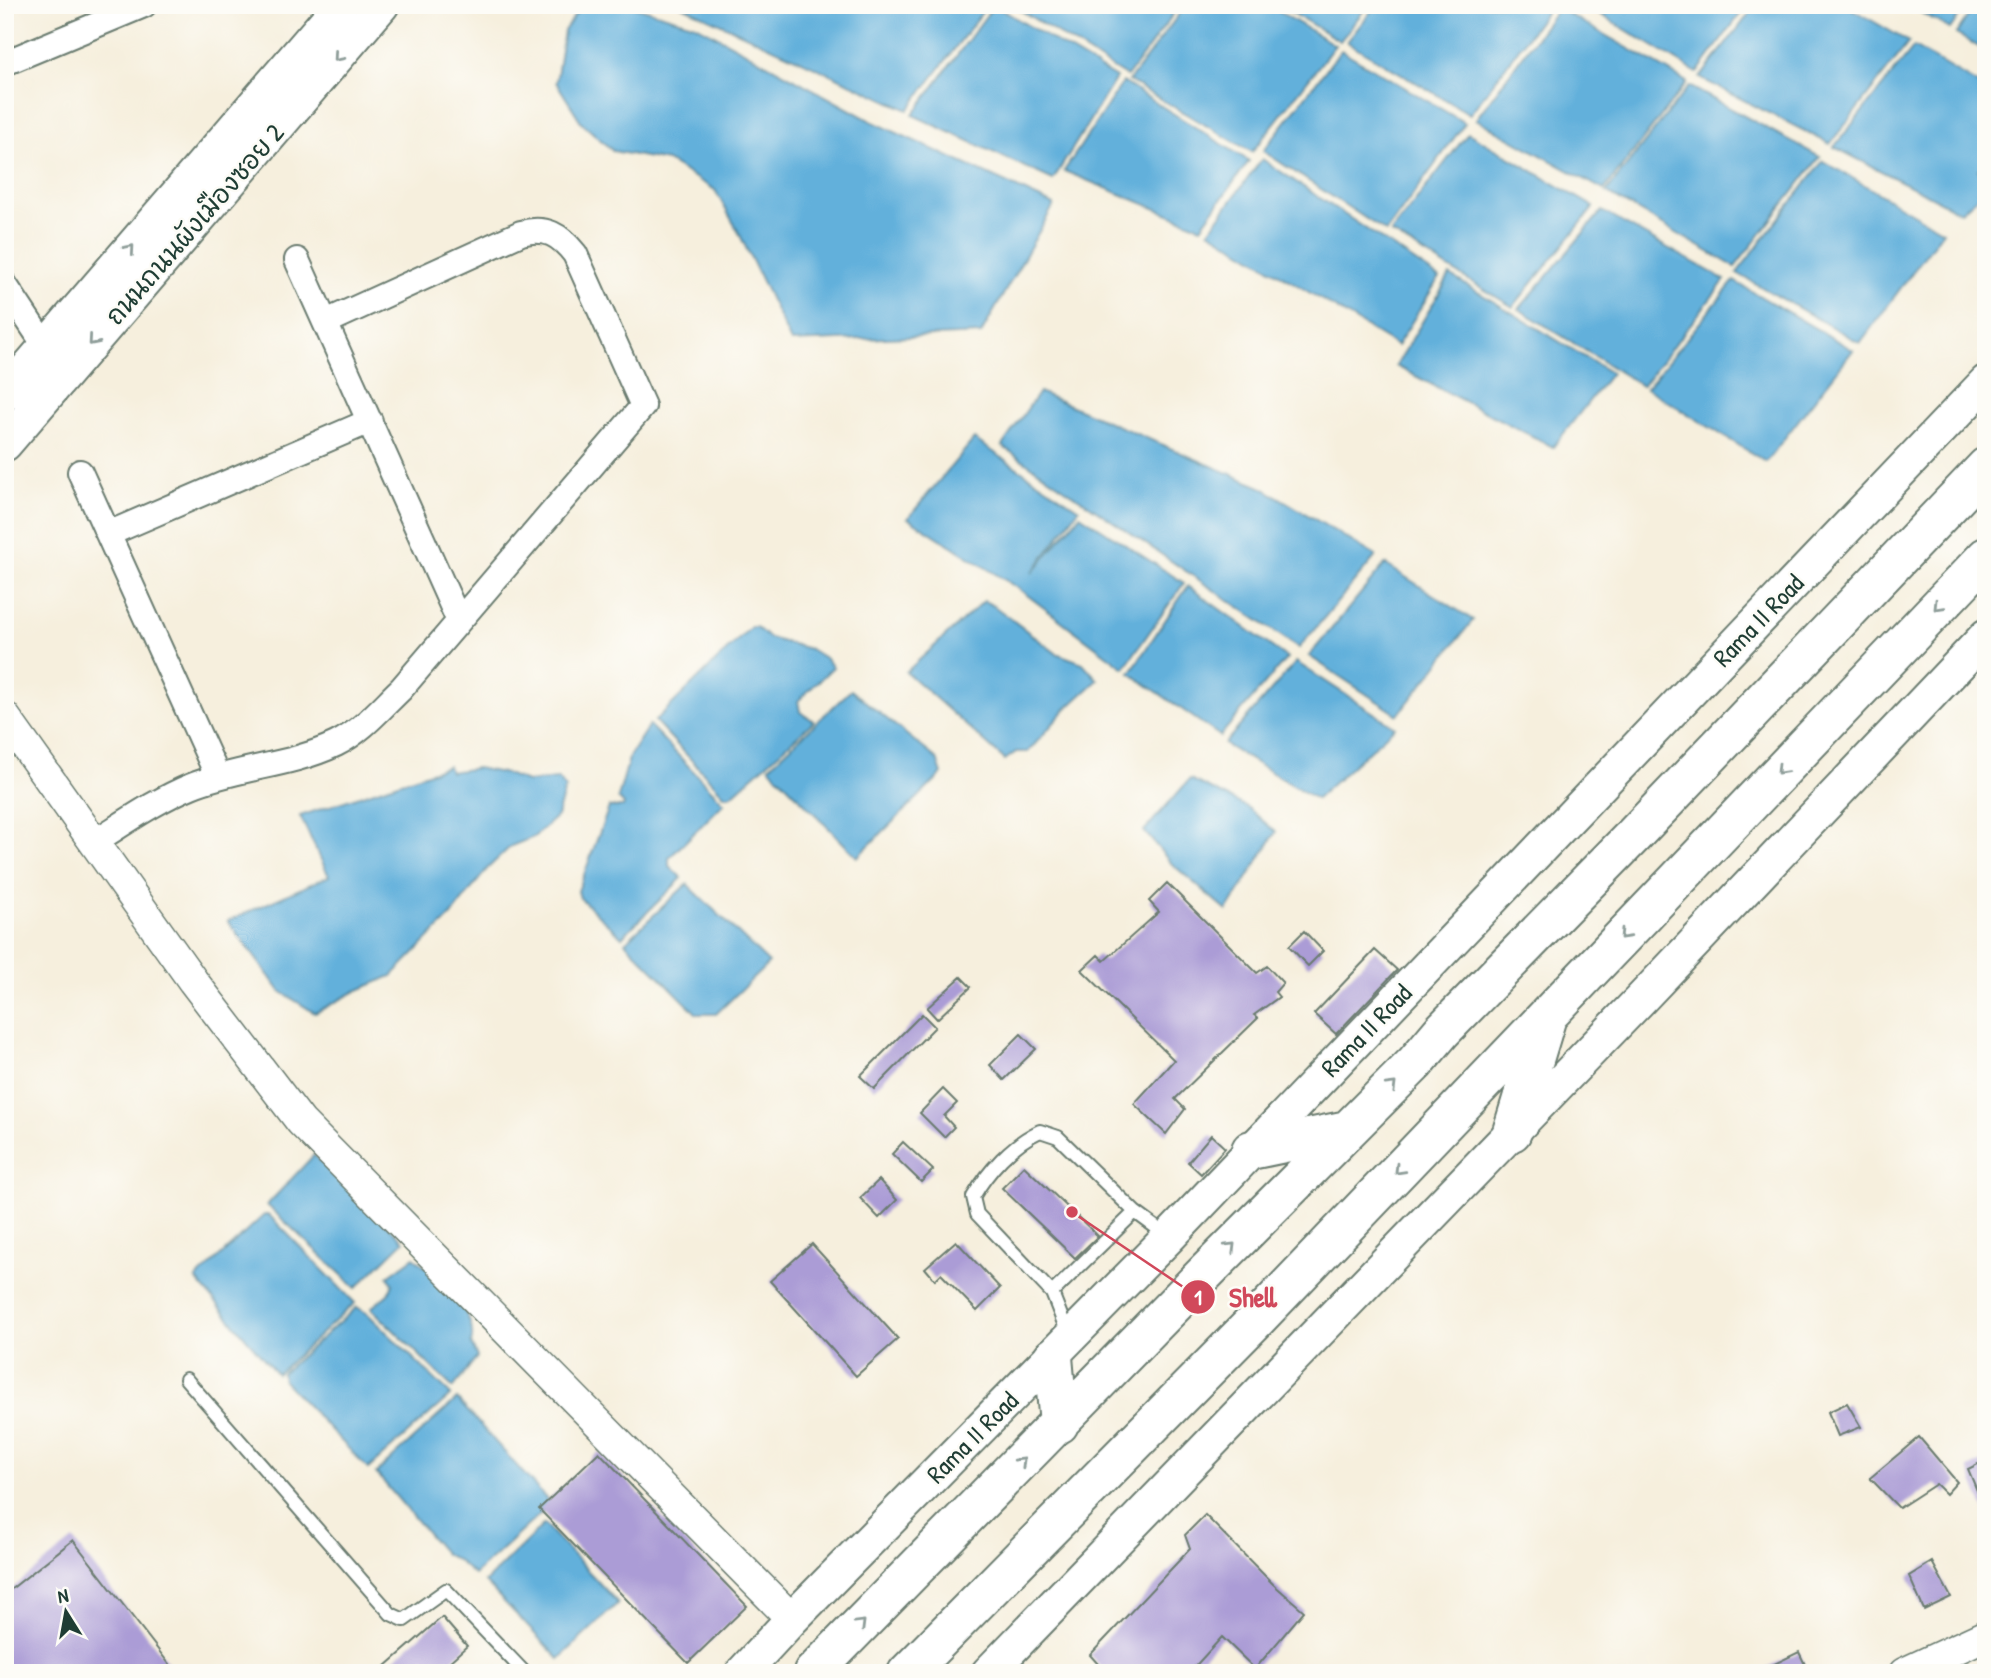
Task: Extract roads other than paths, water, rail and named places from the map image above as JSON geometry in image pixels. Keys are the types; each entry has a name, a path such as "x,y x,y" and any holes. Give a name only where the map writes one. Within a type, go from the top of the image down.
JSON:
{"highway":[{"name":"Rama II Road","path":"813,1673 1415,1063 1442,1031 1986,467"},
{"path":"907,1673 1256,1320 1986,557"},
{"path":"1512,1132 1547,1015"},
{"path":"1251,1150 1347,1130"},
{"path":"1059,1424 1061,1348"}],"main road":[{"name":"ถนนถนนผังเมืองซอย 2","path":"5,444 41,368 340,5"},
{"name":"ถนนถนนผังเมืองซอย 2","path":"5,394 41,368 382,5"},
{"name":"Rama II Road","path":"742,1673 1169,1237 1986,382"},
{"path":"988,1673 1512,1132 1986,636"}],"street":[{"path":"5,63 144,5"},
{"path":"94,842 164,798 193,785 295,760 336,744 359,729 401,689 643,406 575,254 562,238 545,232 530,230 521,233 326,322"},
{"path":"297,260 459,621"},
{"path":"5,285 41,368"},
{"path":"108,534 370,421"},
{"path":"80,472 218,777"},
{"path":"5,717 193,981 301,1122 792,1619"},
{"path":"1904,1673 1986,1635"}],"lane":[{"path":"1061,1348 1052,1293 977,1214 973,1197 981,1182 1022,1140 1040,1131 1058,1137 1135,1212 1169,1237"},
{"path":"1052,1293 1135,1212"},
{"path":"186,1379 391,1614 404,1620 446,1590 525,1673"}],"water":[{"path":"582,5 630,5 696,25 871,121 1054,205 981,334 791,342 739,233 715,190 667,161 613,151 582,123 556,82 564,31"},
{"path":"680,5 986,5 987,6 908,110"},
{"path":"994,5 1116,78 1053,180 913,115"},
{"path":"1012,5 1180,5 1127,77"},
{"path":"1186,5 1268,5 1335,45 1252,152 1129,81"},
{"path":"1279,5 1368,5 1340,41"},
{"path":"1376,5 1551,5 1470,114 1347,42"},
{"path":"1585,5 1747,5 1697,73"},
{"path":"1756,5 1845,5 1909,42 1830,144 1700,78"},
{"path":"1908,5 1967,5 1950,29"},
{"path":"1975,5 1986,5 1986,51 1956,34"},
{"path":"1558,8 1687,82 1604,190 1476,119"},
{"path":"1914,47 1986,89 1986,160 1978,170 1986,178 1986,189 1961,212 1834,147"},
{"path":"1341,50 1465,123 1386,232 1263,151"},
{"path":"1123,82 1249,161 1201,227 1064,171"},
{"path":"1689,86 1820,157 1735,267 1606,192"},
{"path":"1468,133 1594,207 1513,307 1391,233"},
{"path":"1262,159 1439,278 1397,346 1209,231"},
{"path":"1823,161 1943,231 1860,343 1737,273"},
{"path":"1602,211 1725,280 1642,386 1519,309"},
{"path":"1450,275 1611,373 1553,447 1396,366"},
{"path":"1734,281 1853,350 1766,462 1646,388"},
{"path":"1039,392 1263,488 1376,556 1299,648 1002,446"},
{"path":"974,439 1079,509 1032,573 1080,515 1184,583 1124,668 1019,589 908,518"},
{"path":"1385,564 1473,620 1398,715 1309,656"},
{"path":"1188,586 1287,658 1220,736 1130,673"},
{"path":"984,601 1056,653 1083,663 1098,680 1064,711 1028,752 1016,752 1005,760 906,672"},
{"path":"751,627 756,627 769,638 810,649 833,667 798,701 800,712 814,721 732,795 725,796 655,721"},
{"path":"1296,662 1395,727 1316,799 1224,744"},
{"path":"851,690 937,759 942,774 857,857 769,767"},
{"path":"649,725 724,803 669,858 669,866 682,878 622,937 580,898 578,891 609,807 623,807 624,804 618,798 630,755"},
{"path":"448,766 450,772 477,768 507,774 527,782 558,779 565,788 557,816 534,837 511,846 488,868 449,918 392,976 315,1013 280,991 228,921 329,876 300,816"},
{"path":"1190,779 1247,807 1276,832 1227,911 1171,863 1144,831"},
{"path":"687,884 769,963 716,1014 697,1014 625,942"},
{"path":"314,1155 404,1241 356,1288 267,1205"},
{"path":"264,1215 269,1215 355,1303 277,1374 196,1279"},
{"path":"414,1257 454,1296 469,1320 471,1343 477,1357 453,1388 371,1308 388,1294 393,1284 388,1276"},
{"path":"357,1307 368,1314 451,1395 368,1469 283,1380 282,1373"},
{"path":"457,1399 551,1504 474,1575 457,1560 445,1554 376,1473"},
{"path":"544,1524 618,1603 559,1659 485,1582"}],"place":[{"name":"Shell","path":"1072,1212"}]}
